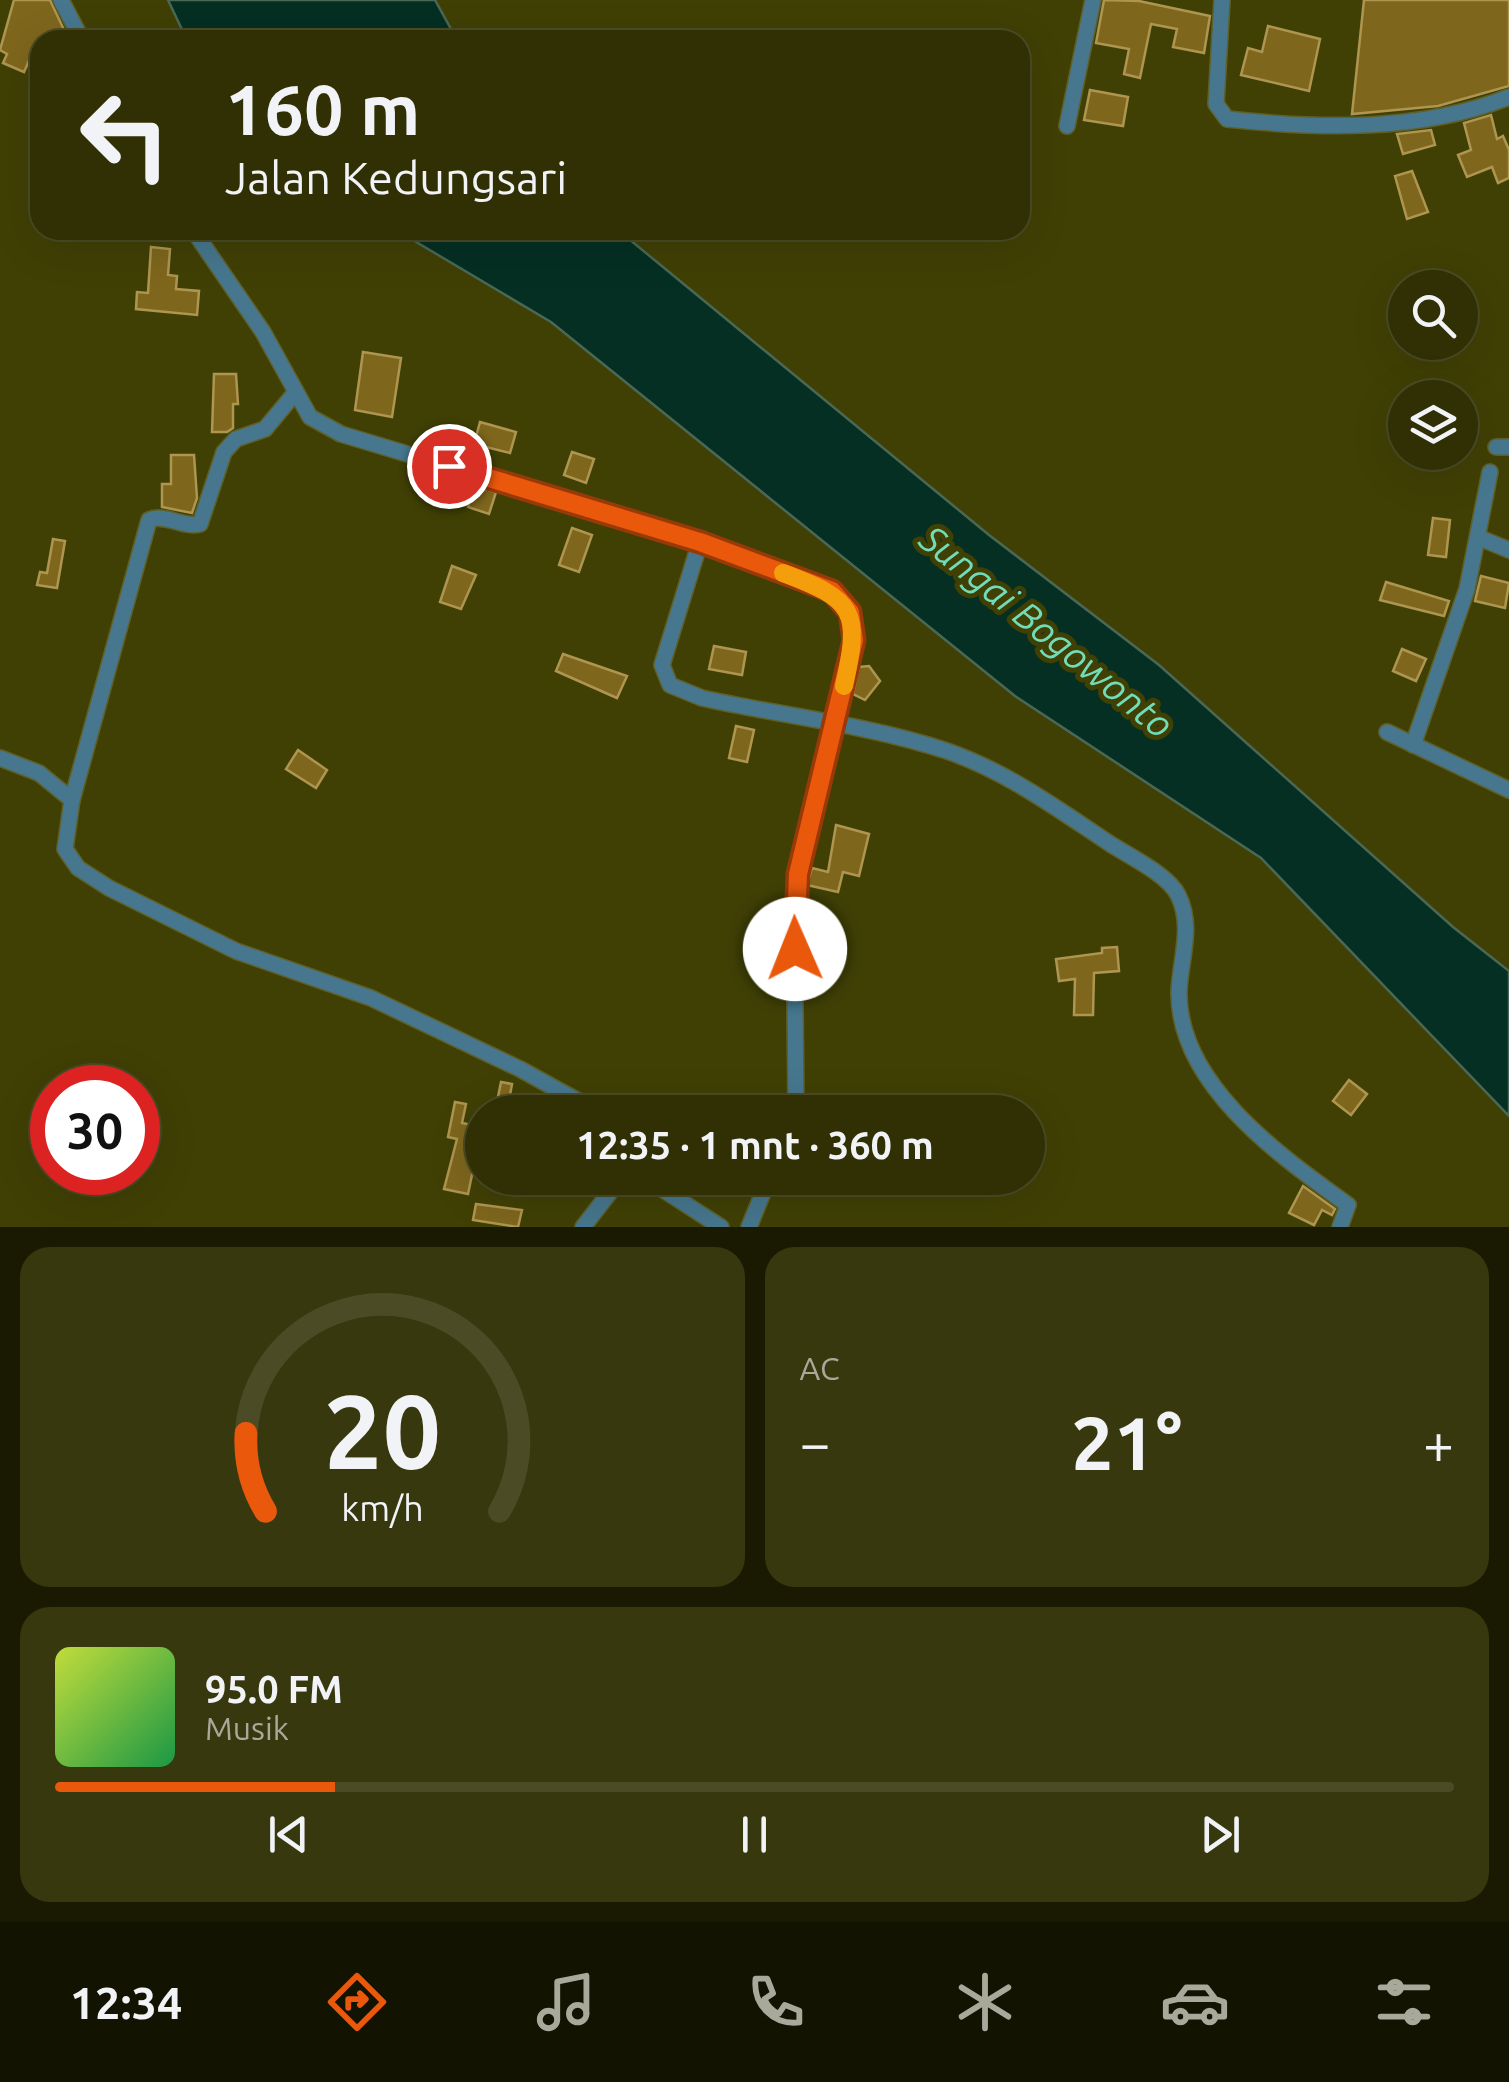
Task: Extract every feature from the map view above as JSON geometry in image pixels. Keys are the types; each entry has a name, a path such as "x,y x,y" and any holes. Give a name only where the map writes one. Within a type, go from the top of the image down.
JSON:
{"street":[{"path":"61,0 77,30"},
{"path":"1067,126 1093,0"},
{"path":"1222,0 1216,104 1226,119 1398,125 1452,115 1509,97"},
{"path":"200,240 263,332 310,417 342,434 700,542 832,591 850,612 854,640 794,893 796,1095"},
{"path":"294,393 266,429 236,438 224,452 200,524 184,525 157,517 148,520 72,800 65,850 78,868 108,888 236,952 370,998 564,1095"},
{"path":"1414,745 1457,622 1480,538 1490,472"},
{"path":"1480,538 1509,550"},
{"path":"700,542 662,665 670,685 702,698 947,751 1016,782 1178,893 1186,932 1179,996 1195,1055 1229,1105 1274,1151 1348,1204 1340,1227"},
{"path":"1386,732 1509,790"},
{"path":"0,758 40,772 72,800"},
{"path":"583,1227 607,1195"},
{"path":"671,1195 721,1227"},
{"path":"749,1227 763,1195"}],"water":[{"path":"168,0 435,0 452,30 182,30"},
{"name":"Sungai Bogowonto","path":"413,240 630,240 989,535 1159,665 1453,927 1509,971 1509,1116 1261,858 1015,696 551,322"}],"building":[{"path":"14,0 50,0 64,30 30,30 30,58 24,72 3,63 7,54 0,50"},
{"path":"1104,0 1139,1 1210,16 1204,53 1173,47 1177,29 1151,24 1140,78 1124,74 1129,49 1096,43"},
{"path":"1364,0 1509,0 1509,86 1438,106 1352,114"},
{"path":"1268,26 1320,39 1309,91 1241,75 1248,48 1262,52"},
{"path":"1090,90 1128,97 1123,126 1084,120"},
{"path":"1491,115 1497,139 1503,136 1509,150 1509,178 1498,183 1492,167 1467,177 1458,155 1471,150 1464,123"},
{"path":"1431,130 1435,145 1403,154 1397,134"},
{"path":"1412,171 1428,212 1407,219 1395,176"},
{"path":"151,247 170,249 168,275 177,276 176,289 199,291 197,315 136,309 137,292 148,293"},
{"path":"363,352 401,358 392,417 355,410"},
{"path":"214,374 236,374 238,404 233,404 233,428 227,432 212,432"},
{"path":"480,422 516,432 510,453 474,444"},
{"path":"572,452 594,459 586,483 564,475"},
{"path":"171,455 194,455 197,498 192,513 162,507 162,484 171,484"},
{"path":"474,486 496,492 489,514 468,507"},
{"path":"1433,518 1450,520 1446,557 1428,555"},
{"path":"572,528 592,535 579,572 559,565"},
{"path":"53,539 65,541 57,588 37,585 40,572 47,573"},
{"path":"452,566 476,575 461,609 440,602"},
{"path":"1481,576 1509,583 1505,608 1475,601"},
{"path":"1386,582 1449,601 1444,616 1380,600"},
{"path":"714,646 746,652 742,675 709,669"},
{"path":"1402,649 1426,659 1416,681 1393,671"},
{"path":"563,654 627,676 617,698 556,671"},
{"path":"869,666 880,681 865,700 853,694 859,667"},
{"path":"736,726 754,730 747,762 729,758"},
{"path":"298,750 327,770 316,788 286,769"},
{"path":"836,825 869,834 859,876 843,872 838,892 807,885 812,868 828,872"},
{"path":"1117,947 1119,971 1094,973 1093,1015 1074,1015 1075,979 1059,981 1056,959"},
{"path":"1349,1080 1367,1094 1351,1115 1333,1101"},
{"path":"501,1082 512,1084 510,1095 498,1095"},
{"path":"455,1102 465,1104 465,1193 444,1189 457,1139 448,1137"},
{"path":"1303,1186 1335,1209 1332,1215 1322,1210 1314,1225 1289,1213"},
{"path":"476,1204 522,1210 518,1227 473,1220"}],"slow traffic":[{"path":"783,573 832,591 850,612 854,640 844,686"}],"route":[{"path":"449,466 700,542 832,591 850,612 854,640 794,893 795,949"}]}
